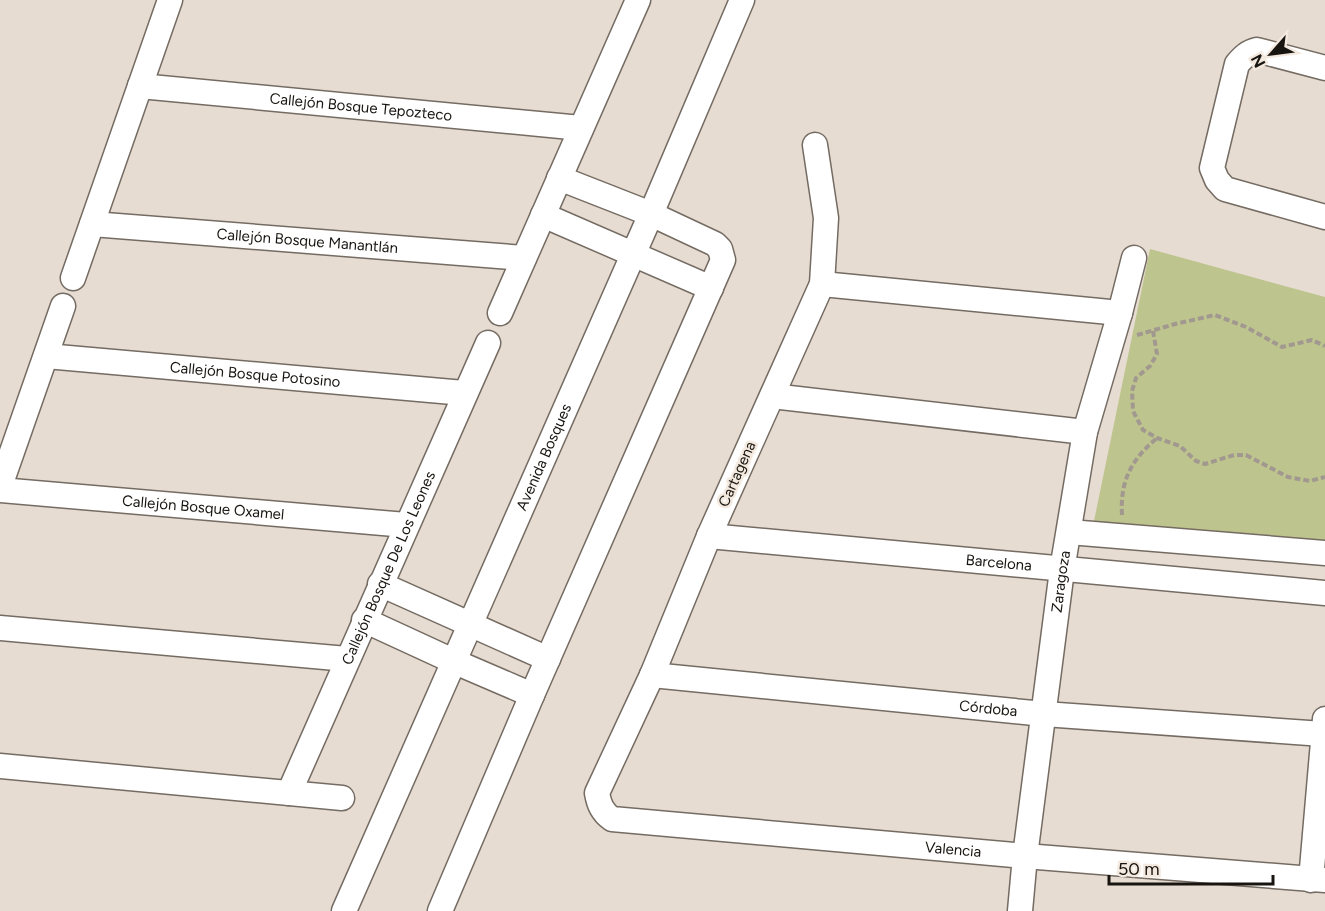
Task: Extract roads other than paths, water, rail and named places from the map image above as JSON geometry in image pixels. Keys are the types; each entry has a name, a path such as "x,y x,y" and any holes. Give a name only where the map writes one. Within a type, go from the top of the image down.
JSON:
{"street":[{"path":"73,278 170,0"},
{"path":"500,313 638,0"},
{"name":"Avenida Bosques","path":"344,911 651,214 742,0"},
{"path":"1325,68 1257,50 1248,52 1237,63 1212,168 1216,180 1226,189 1325,217"},
{"name":"Callejón Bosque Tepozteco","path":"140,86 581,128"},
{"name":"Cartagena","path":"597,792 652,675 709,536 822,284 826,218 815,145"},
{"path":"440,911 723,260 720,249 715,244 651,214 559,178"},
{"path":"543,215 711,288"},
{"name":"Callejón Bosque Manantlán","path":"92,224 524,258"},
{"name":"Zaragoza","path":"1020,911 1062,570 1084,432 1134,258"},
{"path":"822,284 1120,313"},
{"path":"0,488 63,306"},
{"name":"Callejón Bosque De Los Leones","path":"289,793 488,343"},
{"name":"Callejón Bosque Potosino","path":"46,356 464,393"},
{"path":"772,396 1084,432"},
{"name":"Callejón Bosque Oxamel","path":"0,488 406,525"},
{"path":"1069,532 1325,553"},
{"name":"Barcelona","path":"709,536 1325,593"},
{"path":"1218,584 1220,543"},
{"path":"380,584 548,659"},
{"path":"364,620 532,695"},
{"path":"0,628 347,659"},
{"name":"Córdoba","path":"652,675 1044,714 1324,727"},
{"path":"1318,880 1324,727"},
{"path":"0,766 342,798"},
{"name":"Valencia","path":"597,792 601,808 612,819 1318,880"}]}
